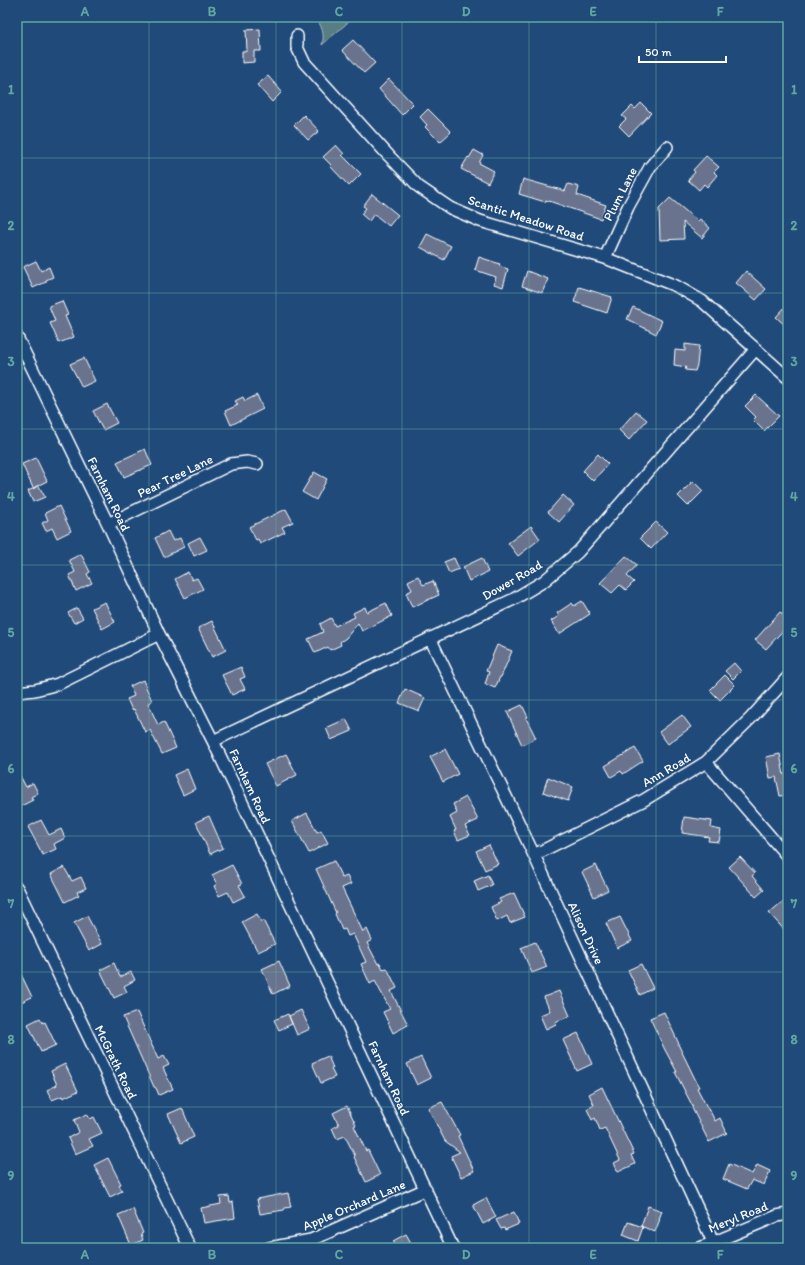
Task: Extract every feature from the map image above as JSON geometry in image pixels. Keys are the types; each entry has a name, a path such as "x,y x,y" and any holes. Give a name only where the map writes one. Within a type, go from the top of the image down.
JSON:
{"street":[{"name":"Scantic Meadow Road","path":"297,36 297,47 304,62 419,187 450,208 480,221 605,258 676,286 702,301 788,378"},
{"name":"Plum Lane","path":"605,258 628,207 650,167 667,147"},
{"name":"Farnham Road","path":"17,337 108,524 159,634 213,741 453,1248"},
{"name":"Dower Road","path":"213,741 514,599 544,581 578,552 755,350"},
{"name":"Pear Tree Lane","path":"108,524 231,464 247,462 257,464"},
{"path":"17,692 35,690 58,684 159,634"},
{"name":"Alison Drive","path":"430,638 534,855 713,1242"},
{"name":"Ann Road","path":"534,855 644,800 706,762 751,718 788,677"},
{"path":"706,762 788,857"},
{"name":"McGrath Road","path":"17,888 190,1248"},
{"name":"Apple Orchard Lane","path":"269,1248 311,1240 426,1189"},
{"name":"Meryl Road","path":"700,1248 777,1216 788,1214"}],"green space":[{"path":"315,17 354,17 322,45 322,30"}],"building":[{"path":"260,29 261,51 254,51 254,62 242,63 242,51 247,51 246,30"},
{"path":"353,40 375,63 364,73 342,50"},
{"path":"268,76 282,92 272,102 257,85"},
{"path":"389,79 413,104 402,115 379,89"},
{"path":"641,103 651,113 629,136 619,126 626,119 622,116 632,106 635,109"},
{"path":"428,109 451,132 440,142 425,127 427,125 420,117"},
{"path":"304,115 319,131 308,140 294,125"},
{"path":"336,145 344,154 342,155 361,174 349,186 323,157"},
{"path":"474,150 483,155 479,163 494,171 488,183 461,169"},
{"path":"706,156 719,167 714,172 717,175 707,187 704,184 699,190 688,180 695,172 693,170"},
{"path":"523,179 565,191 568,184 579,187 577,195 606,205 601,219 546,200 545,202 519,194"},
{"path":"372,194 398,215 389,226 374,214 369,221 361,214 366,208 363,206"},
{"path":"670,198 698,221 700,219 710,228 702,238 683,222 684,239 660,240 659,209"},
{"path":"427,234 451,246 444,260 420,247"},
{"path":"479,257 500,264 499,266 508,269 503,287 494,284 496,277 475,270"},
{"path":"36,261 41,271 49,267 53,277 33,288 23,267"},
{"path":"527,271 548,279 542,293 522,286"},
{"path":"746,271 766,289 756,300 736,283"},
{"path":"579,287 612,297 607,313 574,302"},
{"path":"62,301 68,315 65,316 74,337 59,343 50,323 55,321 49,306"},
{"path":"788,304 788,328 776,317"},
{"path":"633,307 662,321 656,334 627,319"},
{"path":"685,344 699,346 695,371 685,370 686,367 674,365 675,350 685,351"},
{"path":"84,358 95,381 82,387 70,364"},
{"path":"257,395 263,409 231,425 225,411 238,405 235,401 243,397 245,401"},
{"path":"756,395 779,416 764,431 753,420 756,417 745,406"},
{"path":"107,404 117,423 103,430 93,411"},
{"path":"636,411 647,420 629,440 619,430"},
{"path":"145,449 152,465 124,477 117,462"},
{"path":"598,454 608,464 593,481 583,471"},
{"path":"36,458 47,481 33,488 22,464"},
{"path":"314,472 327,479 316,500 302,492"},
{"path":"693,481 703,491 688,506 678,496"},
{"path":"39,486 45,497 33,502 28,491"},
{"path":"563,495 574,505 559,522 548,512"},
{"path":"59,506 71,531 57,538 52,528 46,531 42,523 48,520 45,513"},
{"path":"286,509 293,522 282,527 285,532 260,544 249,527"},
{"path":"656,522 667,532 651,549 640,538"},
{"path":"531,526 540,539 518,556 508,543"},
{"path":"168,531 173,541 180,538 184,547 164,557 155,538"},
{"path":"200,537 207,550 194,556 188,543"},
{"path":"81,554 90,572 87,574 92,583 76,591 69,575 75,572 69,560"},
{"path":"626,556 637,565 627,576 634,582 626,590 620,585 612,593 600,583"},
{"path":"454,558 459,569 449,573 444,562"},
{"path":"482,558 488,572 469,581 463,567"},
{"path":"188,572 192,580 197,578 203,589 185,598 175,579"},
{"path":"418,576 423,585 433,581 439,595 412,607 406,593 412,590 408,581"},
{"path":"582,601 590,614 559,634 551,621 559,616 557,613 572,603 574,606"},
{"path":"105,602 115,622 102,629 92,608"},
{"path":"386,603 392,616 362,631 358,623 346,638 340,642 341,645 330,650 328,647 315,653 308,639 323,632 320,624 331,618 335,626 355,617 353,613 365,607 367,612"},
{"path":"77,608 83,618 74,623 68,613"},
{"path":"780,612 788,618 788,625 766,649 755,640"},
{"path":"212,621 226,650 212,657 198,628"},
{"path":"497,645 512,651 495,688 485,684 489,672 486,671"},
{"path":"734,663 741,671 733,679 725,671"},
{"path":"241,667 245,677 240,679 245,689 232,695 222,675"},
{"path":"725,675 735,685 720,700 710,690"},
{"path":"143,680 152,701 148,703 158,725 164,722 176,748 162,754 150,730 145,732 134,709 132,710 127,699 134,696 130,686"},
{"path":"405,689 425,698 419,711 399,703"},
{"path":"522,705 528,717 526,718 536,738 522,745 507,712"},
{"path":"682,715 691,727 668,744 659,732"},
{"path":"346,719 352,731 331,740 326,728"},
{"path":"635,748 643,761 623,774 621,771 611,777 605,766"},
{"path":"445,749 458,774 443,782 430,757"},
{"path":"286,754 297,775 276,786 265,764"},
{"path":"780,754 784,775 788,774 788,795 780,796 776,777 770,778 766,757"},
{"path":"187,769 195,789 183,795 174,775"},
{"path":"17,770 26,787 33,783 38,793 31,797 33,800 17,808"},
{"path":"548,777 573,787 568,801 543,792"},
{"path":"466,797 478,820 465,826 470,835 458,840 454,831 456,830 450,817 457,813 453,804"},
{"path":"307,813 317,832 321,830 328,843 309,853 292,821"},
{"path":"209,816 223,848 210,854 196,822"},
{"path":"684,817 712,821 711,828 721,830 719,842 708,841 709,837 682,833"},
{"path":"41,820 49,835 61,829 65,838 54,844 56,849 43,855 28,827"},
{"path":"489,845 498,864 485,870 476,851"},
{"path":"740,857 755,873 752,876 764,890 756,897 729,867"},
{"path":"334,861 342,878 347,876 351,884 342,888 363,932 367,929 372,940 367,943 378,964 380,963 383,969 387,968 397,988 391,991 408,1025 393,1033 383,1012 390,1009 375,981 370,984 361,964 366,962 353,934 348,936 345,929 342,930 316,869"},
{"path":"232,865 242,884 239,885 245,896 233,902 228,892 219,896 214,886 217,884 212,875"},
{"path":"596,865 608,890 594,897 582,872"},
{"path":"64,867 72,881 81,877 86,888 77,892 79,895 65,902 51,874"},
{"path":"488,875 492,885 478,891 474,881"},
{"path":"514,893 525,917 510,923 507,916 497,921 491,907 501,902 499,899"},
{"path":"782,902 788,910 788,934 769,913"},
{"path":"257,914 261,922 263,920 275,944 258,952 242,922"},
{"path":"87,916 102,944 89,951 74,923"},
{"path":"620,917 632,941 617,948 606,923"},
{"path":"535,942 547,967 532,973 521,948"},
{"path":"279,961 290,986 273,994 262,969"},
{"path":"114,963 120,977 131,972 135,980 124,986 127,992 114,998 100,970"},
{"path":"641,964 653,988 640,995 628,970"},
{"path":"17,966 32,997 17,1004"},
{"path":"559,991 570,1016 555,1022 556,1024 546,1029 540,1015 550,1011 544,997"},
{"path":"301,1010 310,1029 297,1035 289,1016"},
{"path":"137,1012 158,1059 164,1056 169,1065 163,1068 173,1089 159,1095 123,1017"},
{"path":"664,1012 699,1087 697,1088 715,1121 720,1118 727,1133 709,1142 650,1018"},
{"path":"288,1014 292,1024 279,1030 274,1020"},
{"path":"40,1018 43,1023 45,1022 56,1045 41,1052 28,1024"},
{"path":"578,1033 592,1064 577,1071 563,1040"},
{"path":"328,1056 333,1068 331,1069 335,1077 321,1083 312,1063"},
{"path":"421,1057 431,1078 417,1085 407,1064"},
{"path":"65,1064 78,1091 63,1098 62,1096 52,1100 47,1090 57,1085 51,1071"},
{"path":"602,1087 634,1154 631,1155 635,1164 618,1172 614,1163 620,1160 605,1128 600,1130 595,1118 592,1120 587,1109 594,1105 589,1094"},
{"path":"442,1102 460,1135 458,1136 474,1171 461,1177 451,1156 460,1152 445,1141 428,1108"},
{"path":"347,1106 356,1125 354,1126 380,1175 366,1182 345,1136 337,1139 332,1128 339,1125 333,1113"},
{"path":"182,1108 194,1137 181,1143 168,1114"},
{"path":"87,1114 90,1119 94,1117 102,1133 89,1139 93,1146 75,1154 68,1138 79,1132 74,1120"},
{"path":"108,1158 121,1184 119,1185 122,1191 110,1197 94,1165"},
{"path":"729,1164 752,1174 757,1165 770,1171 764,1185 752,1180 747,1189 723,1179"},
{"path":"288,1193 291,1207 285,1208 284,1210 260,1214 257,1199"},
{"path":"229,1196 230,1203 233,1202 235,1218 204,1223 201,1208 221,1204 220,1197"},
{"path":"486,1198 496,1217 483,1224 473,1205"},
{"path":"648,1206 662,1211 655,1232 641,1226"},
{"path":"133,1209 143,1233 141,1234 143,1240 131,1245 118,1215"},
{"path":"514,1212 519,1224 505,1230 504,1228 501,1229 496,1220"},
{"path":"628,1222 643,1227 638,1241 623,1235"},
{"path":"406,1234 414,1248 397,1248 393,1241"}]}
